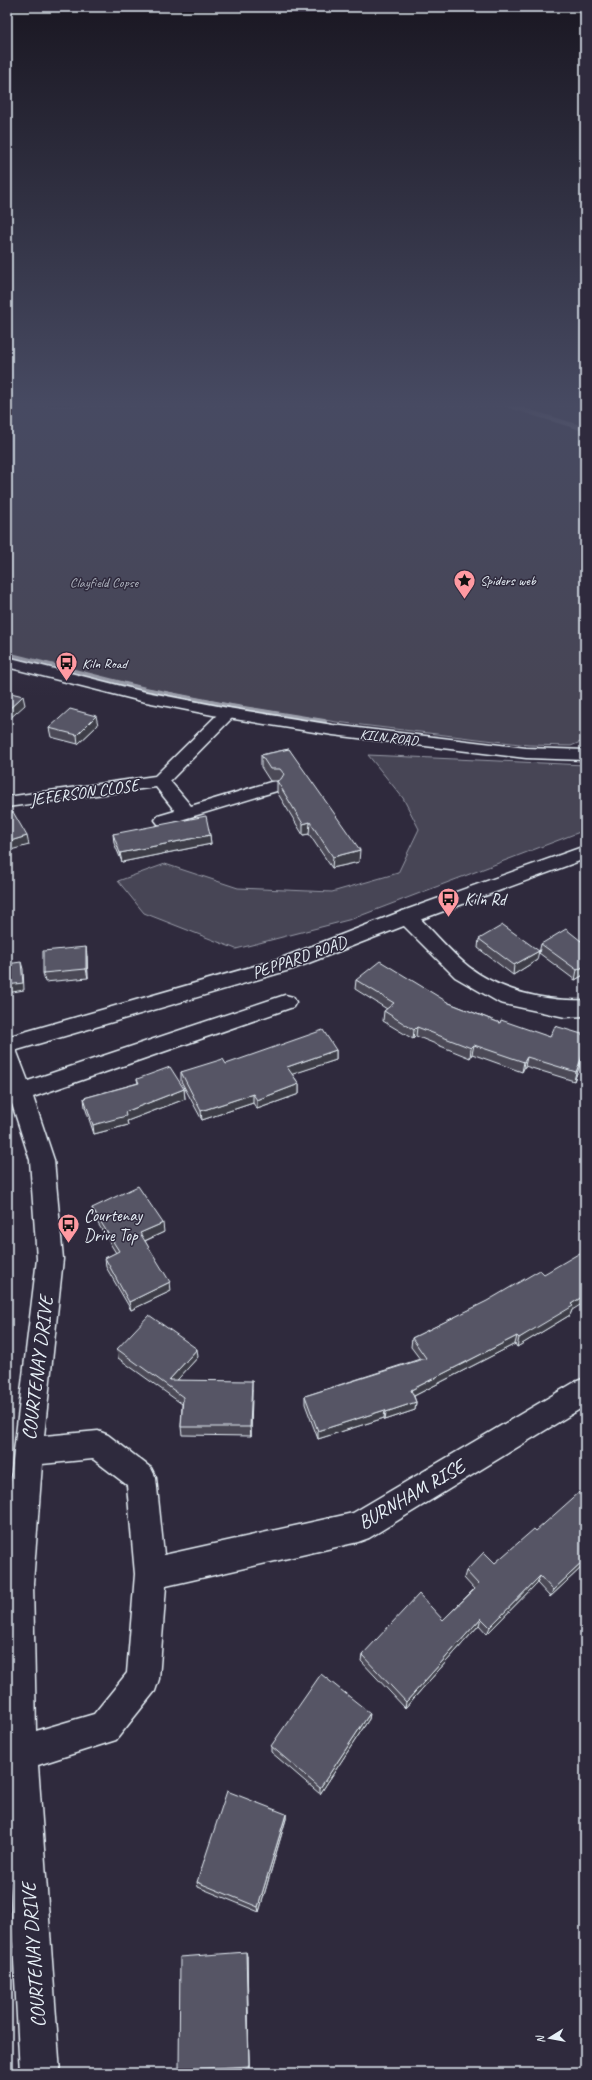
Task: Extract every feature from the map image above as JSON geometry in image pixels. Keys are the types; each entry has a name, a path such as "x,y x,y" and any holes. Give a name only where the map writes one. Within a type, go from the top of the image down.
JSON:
{"street":[{"name":"KILN ROAD","path":"7,662 141,696 228,713 359,734 526,753 585,755"},
{"path":"187,813 160,781 228,713"},
{"name":"JEFERSON CLOSE","path":"7,802 160,781"},
{"path":"164,820 274,786"},
{"name":"PEPPARD ROAD","path":"7,1045 286,964 406,917 585,852"},
{"path":"406,917 462,972 508,998 564,1009 585,1008"},
{"path":"14,1095 285,1002"},
{"name":"COURTENAY DRIVE","path":"7,1053 14,1095 42,1160 50,1258 28,1451 17,1584 20,1753 40,2073"},
{"name":"BURNHAM RISE","path":"151,1574 358,1527 585,1391"},
{"path":"20,1753 104,1728 143,1679 151,1574 141,1478 98,1445 28,1451"}],"green space":[{"name":"Clayfield Copse","path":"7,503 585,503 585,740 571,746 528,745 336,722 232,705 146,688 7,654"},
{"path":"368,755 585,765 585,830 352,919 236,949 144,913 118,881 165,864 238,888 332,892 398,873 419,829 403,798"}],"building":[{"path":"7,692 23,696 7,711"},
{"path":"70,709 96,716 77,735 49,728"},
{"path":"289,749 360,850 333,857 310,822 303,824 277,781 281,779 284,774 280,769 270,769 261,755"},
{"path":"13,812 27,836 7,842 7,813"},
{"path":"206,816 210,835 120,853 113,834"},
{"path":"503,925 539,951 514,965 479,939"},
{"path":"566,929 581,941 585,938 585,966 577,970 541,944"},
{"path":"86,947 86,969 43,973 43,951"},
{"path":"380,961 449,1003 500,1023 501,1020 550,1037 555,1026 585,1035 585,1049 576,1072 527,1057 524,1062 474,1045 471,1048 417,1027 414,1030 384,1011 394,1003 356,980"},
{"path":"21,962 23,983 7,985 7,964"},
{"path":"323,1030 336,1050 287,1067 299,1084 257,1100 253,1094 201,1111 181,1072 223,1059 226,1064"},
{"path":"170,1067 184,1089 125,1112 126,1116 93,1125 84,1098 139,1083 137,1079"},
{"path":"138,1186 163,1223 140,1233 170,1282 129,1302 105,1258 119,1251 92,1208"},
{"path":"585,1250 585,1295 571,1304 573,1306 519,1338 517,1336 411,1390 416,1402 318,1431 305,1396 426,1358 412,1338 487,1301 540,1270 544,1274"},
{"path":"149,1315 197,1349 169,1380 252,1381 250,1427 181,1427 183,1397 117,1349"},
{"path":"582,1490 585,1493 585,1560 553,1590 540,1576 490,1627 481,1618 406,1702 362,1655 419,1594 443,1620 479,1585 466,1571 484,1552 495,1563 534,1529 536,1531"},
{"path":"321,1674 370,1713 320,1788 271,1746"},
{"path":"227,1791 286,1814 258,1907 197,1882"},
{"path":"246,1952 249,2066 179,2070 180,1957"}],"waterway":[{"path":"7,655 145,690 231,707 324,722"}],"place":[{"name":"Spiders web","path":"465,600"},
{"name":"Kiln Road","path":"67,682"},
{"name":"Kiln Rd","path":"448,918"},
{"name":"Courtenay Drive Top","path":"69,1244"}]}
